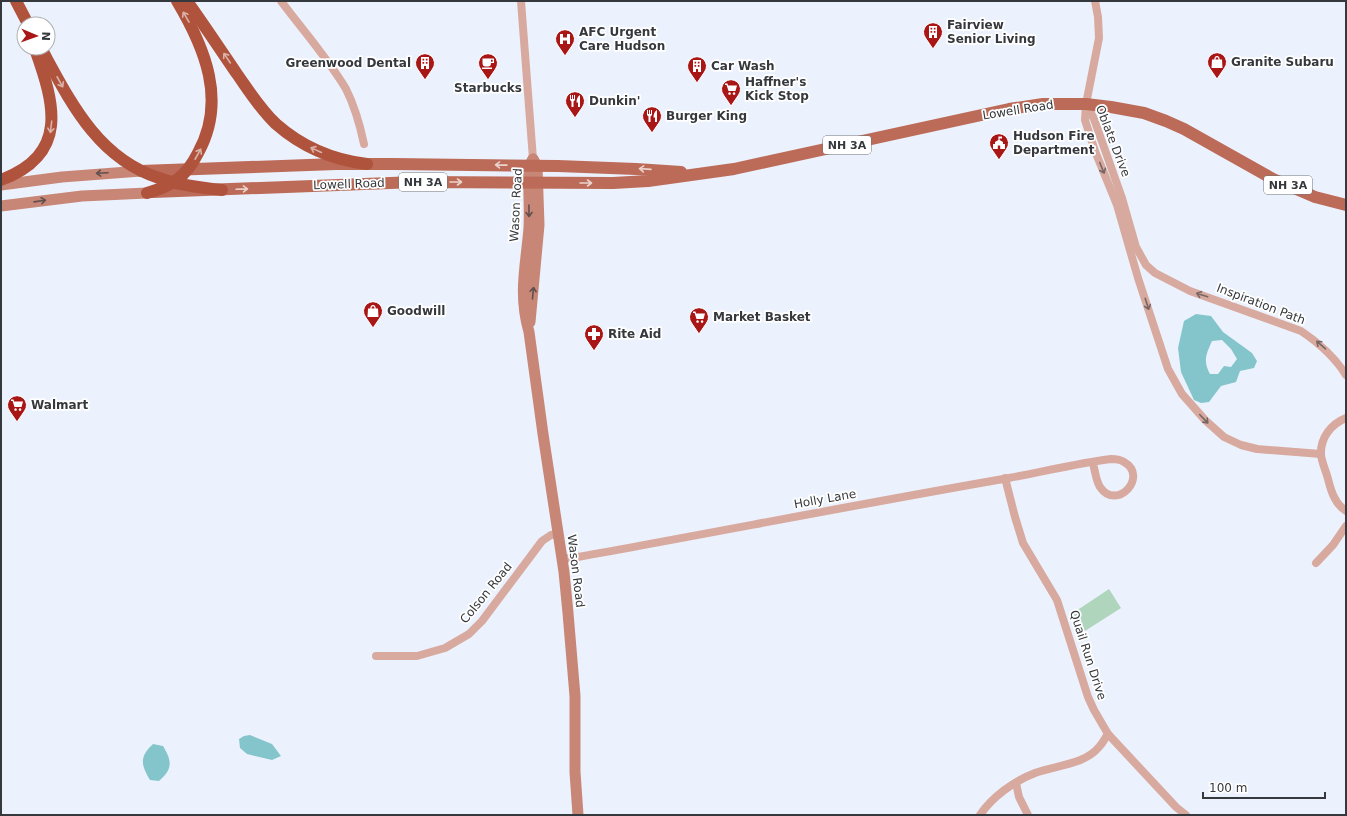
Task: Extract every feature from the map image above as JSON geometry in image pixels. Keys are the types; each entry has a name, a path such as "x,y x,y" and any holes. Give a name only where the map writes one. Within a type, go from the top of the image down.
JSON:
{"highway":[{"path":"147,193 161,189 174,182 188,169 200,151 208,131 211,116 212,93 202,49 189,22 176,1"},
{"path":"187,1 254,99 276,124 298,140 320,151 340,159 367,164"},
{"path":"17,3 23,16"},
{"path":"1,180 21,172 33,163 42,153 50,136 52,121 50,102 38,56"},
{"path":"45,56 71,102 89,128 116,154 141,171 174,182 222,190"}],"main road":[{"name":"Lowell Road","path":"147,193 395,182 631,182 744,167 1009,109 1043,104 1086,104 1112,106 1144,113 1166,121 1184,129 1273,179 1315,197 1346,205"},
{"name":"Lowell Road","path":"141,171 367,164 533,164 636,169 698,174"}],"street":[{"path":"280,1 330,66 346,90 358,120 364,144"},
{"path":"521,1 533,164"},
{"path":"1086,104 1099,38 1098,17 1095,1"},
{"name":"Oblate Drive","path":"1086,104 1094,119 1120,192 1136,247 1146,265 1155,273"},
{"name":"Oblate Drive","path":"1086,104 1085,120 1088,132 1117,205 1138,278 1168,369 1182,394 1205,420 1224,437 1241,445 1257,449 1321,454"},
{"name":"Wason Road","path":"533,164 534,183 522,294 529,332 562,559 575,696 575,772 578,815"},
{"name":"Lowell Road","path":"1,185 62,176 141,171"},
{"name":"Lowell Road","path":"1,206 82,196 147,193"},
{"path":"1138,278 1155,273"},
{"name":"Inspiration Path","path":"1155,273 1190,291 1301,331 1314,339 1328,352 1346,375"},
{"path":"1346,418 1334,424 1328,431 1323,442 1321,454 1331,490 1338,503 1346,511"},
{"name":"Holly Lane","path":"562,559 1112,459 1124,461 1128,465 1133,475 1133,481 1130,487 1121,495 1114,496 1103,491 1099,486 1093,463"},
{"name":"Quail Run Drive","path":"1005,478 1023,543 1057,600 1088,697 1100,723 1108,734 1176,807 1186,815"},
{"path":"1316,562 1333,545 1346,526"},
{"name":"Colson Road","path":"376,656 417,656 436,651 462,639 482,621 542,541 551,535 558,534"},
{"path":"980,815 996,797 1016,783 1036,773 1080,760 1099,747 1108,734"},
{"path":"1016,783 1028,815"}],"green space":[{"path":"1109,589 1121,608 1085,631 1073,613"}],"water":[{"path":"1196,314 1211,316 1223,332 1252,353 1257,361 1254,368 1240,371 1236,382 1221,386 1209,402 1201,403 1194,400 1181,372 1178,348 1184,321","holes":["1222,340 1231,349 1237,359 1231,367 1224,366 1218,374 1210,374 1206,358 1212,341"]},
{"path":"250,735 272,744 281,756 272,760 247,754 240,748 239,739"},
{"path":"153,744 163,746 168,756 170,765 167,773 159,781 150,780 143,765 145,753"}],"place":[{"name":"Fairview Senior Living","path":"933,49"},
{"name":"AFC Urgent Care Hudson","path":"565,56"},
{"name":"Granite Subaru","path":"1217,79"},
{"name":"Greenwood Dental","path":"425,80"},
{"name":"Starbucks","path":"488,80"},
{"name":"Car Wash","path":"697,83"},
{"name":"Haffner's Kick Stop","path":"731,106"},
{"name":"Dunkin'","path":"575,118"},
{"name":"Burger King","path":"652,133"},
{"name":"Hudson Fire Department","path":"999,160"},
{"name":"Goodwill","path":"373,328"},
{"name":"Market Basket","path":"699,334"},
{"name":"Rite Aid","path":"594,351"},
{"name":"Walmart","path":"17,422"}]}
